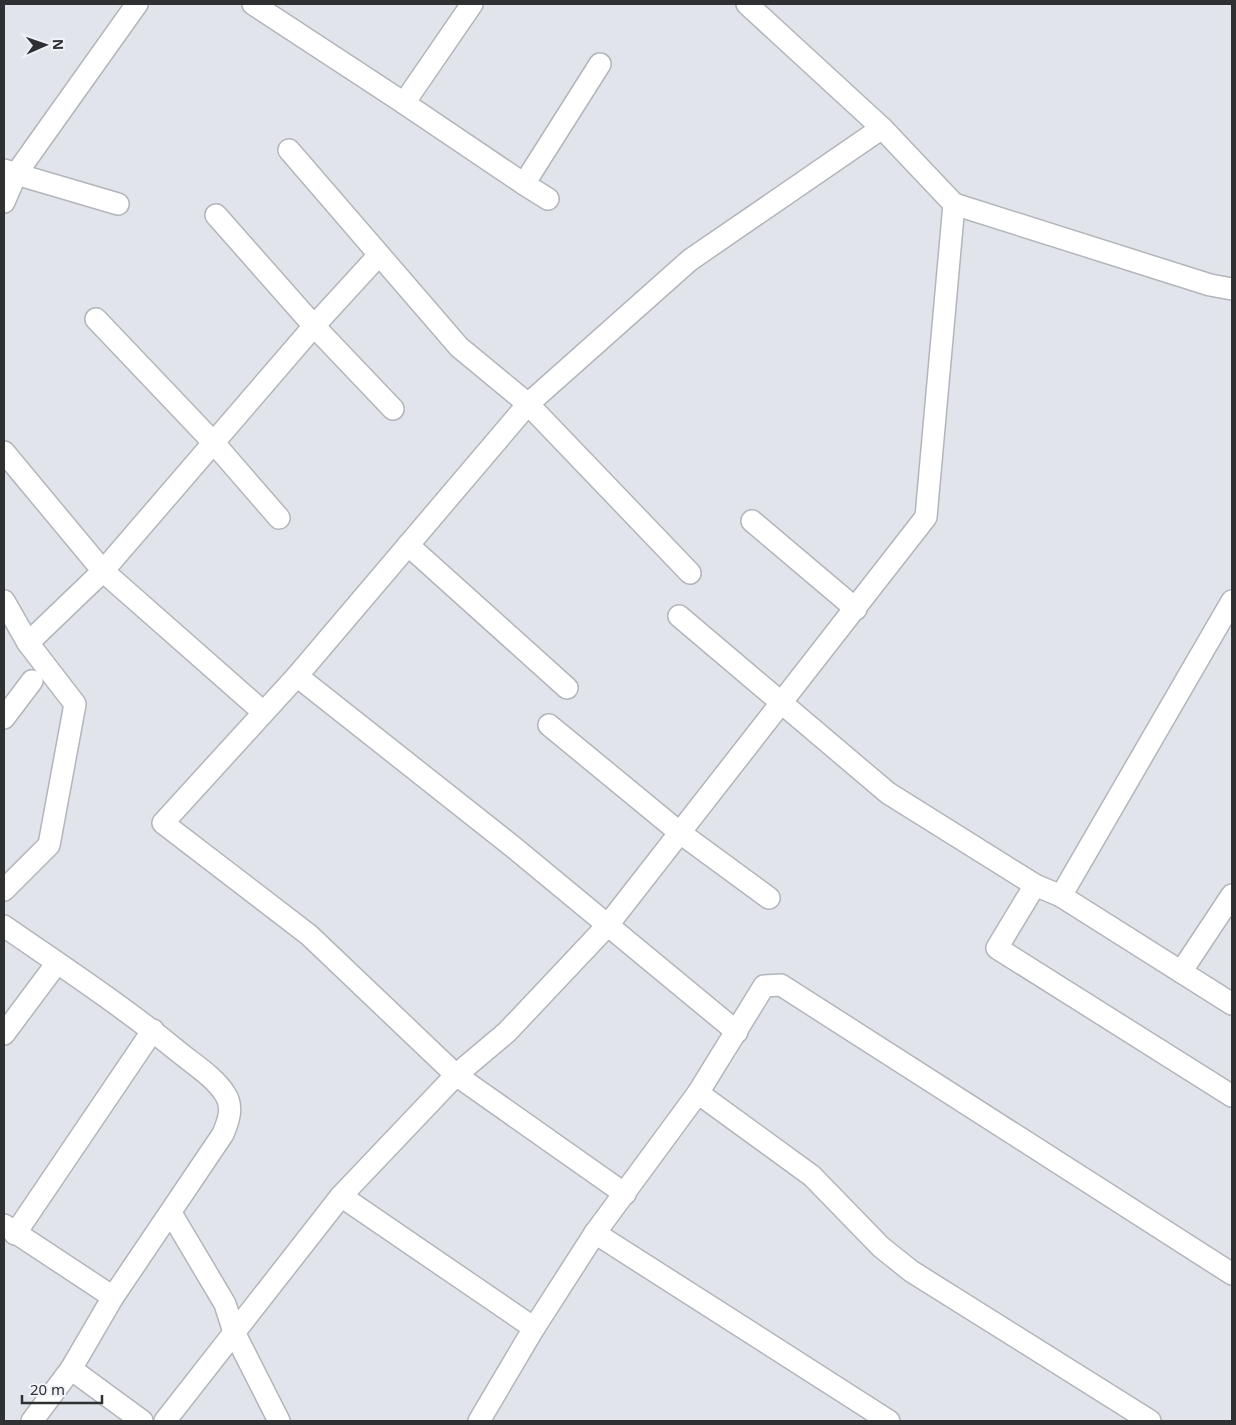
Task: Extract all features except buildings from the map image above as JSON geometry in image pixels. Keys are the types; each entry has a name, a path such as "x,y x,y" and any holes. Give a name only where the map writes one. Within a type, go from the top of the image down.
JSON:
{"street":[{"path":"4,202 10,172 137,4"},
{"path":"253,4 404,102 548,199"},
{"path":"404,102 472,4"},
{"path":"747,4 882,128 954,204 1210,285 1232,289"},
{"path":"524,184 600,64"},
{"path":"624,1194 456,1075 309,935 163,823 297,676 528,404 690,260 882,128"},
{"path":"289,150 459,347 528,404 690,573"},
{"path":"10,172 118,204"},
{"path":"165,1421 341,1196 456,1075 506,1032 607,926 781,701 856,609 926,516 954,204"},
{"path":"216,215 314,326 393,410"},
{"path":"28,643 103,572 213,442 379,255"},
{"path":"96,319 213,442 279,518"},
{"path":"4,452 103,572 263,712"},
{"path":"752,521 856,609"},
{"path":"408,545 567,688"},
{"path":"4,601 28,643 75,704 49,845 4,890"},
{"path":"1061,896 1232,601"},
{"path":"679,616 888,793 1035,886 1061,896 1232,1004"},
{"path":"297,676 512,846 736,1032"},
{"path":"4,718 32,681"},
{"path":"549,725 679,832 769,898"},
{"path":"1035,886 997,948 1232,1096"},
{"path":"1181,972 1232,895"},
{"path":"4,926 152,1030 212,1079 226,1095 230,1106 229,1120 223,1134 112,1297 71,1369 32,1421"},
{"path":"4,1034 57,963"},
{"path":"479,1421 534,1328 595,1233 698,1093 764,986 781,985 1232,1274"},
{"path":"112,1297 9,1230 152,1030"},
{"path":"698,1093 812,1176 881,1247 911,1271 1150,1421"},
{"path":"341,1196 534,1328"},
{"path":"171,1213 225,1304 234,1332 279,1421"},
{"path":"595,1233 889,1421"},
{"path":"71,1369 142,1421"}]}
